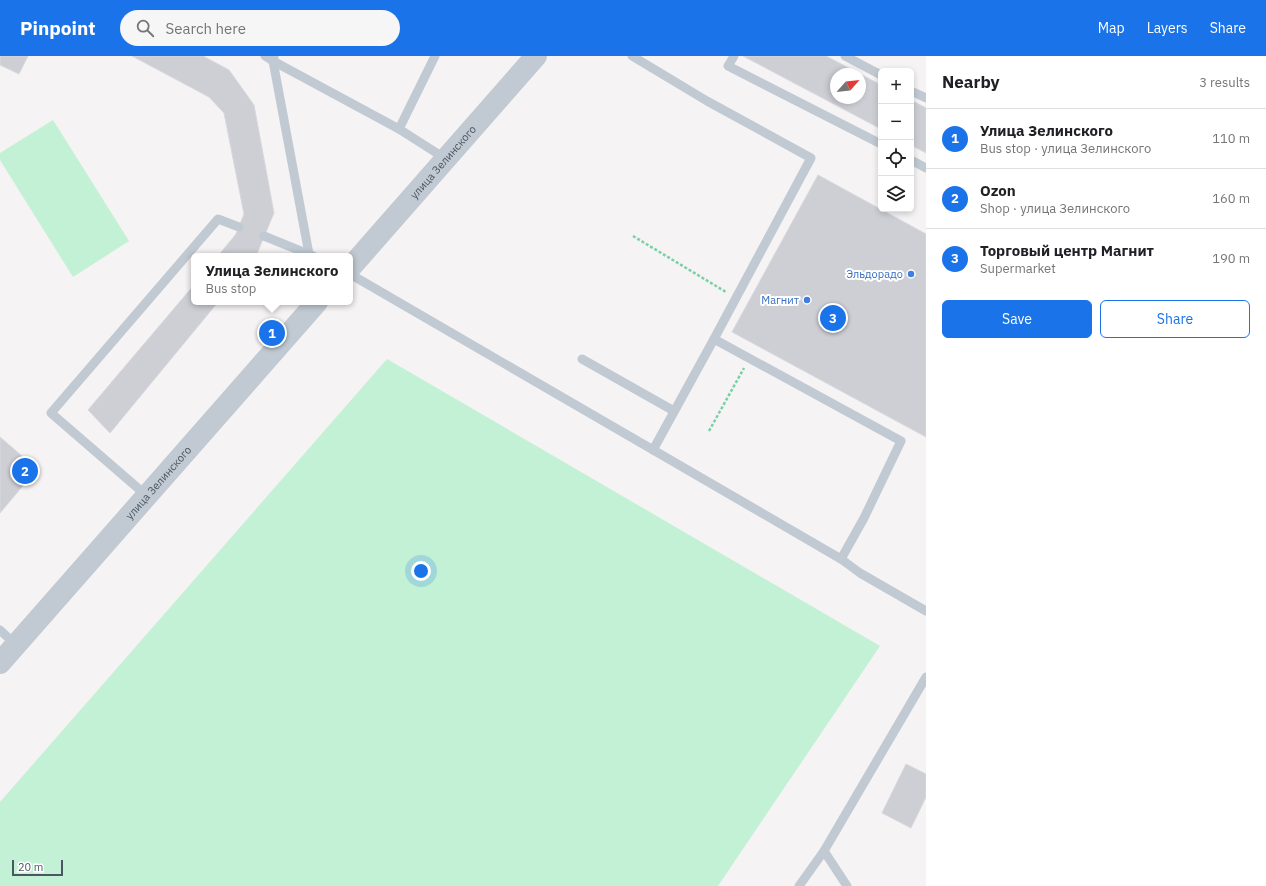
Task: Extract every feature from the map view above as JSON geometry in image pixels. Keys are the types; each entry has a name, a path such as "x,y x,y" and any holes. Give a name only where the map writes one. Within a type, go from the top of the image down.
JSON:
{"street":[{"name":"улица Зелинского","path":"353,265 536,56"},
{"name":"улица Зелинского","path":"0,663 314,305"}],"lane":[{"path":"399,129 434,56"},
{"path":"632,56 707,101 811,158 654,450"},
{"path":"734,56 728,66 878,142"},
{"path":"845,56 878,73"},
{"path":"271,58 399,129 446,159"},
{"path":"271,58 311,253"},
{"path":"914,92 926,98"},
{"path":"914,162 926,168"},
{"path":"148,496 51,413 218,219 239,227"},
{"path":"264,236 306,253"},
{"path":"353,276 406,305 841,559 860,573 926,611"},
{"path":"714,338 901,441 864,518 841,559"},
{"path":"582,359 674,411"},
{"path":"0,630 16,645"},
{"path":"799,886 824,852 926,677"},
{"path":"824,852 847,886"}],"path":[{"path":"633,236 736,298"},
{"path":"709,430 749,358"}],"green space":[{"path":"53,120 129,241 73,277 0,160 0,153"},
{"path":"387,359 880,646 718,886 0,886 0,802"}],"building":[{"path":"0,56 28,56 19,74 0,65"},
{"path":"132,56 203,56 229,70 254,105 274,213 257,253 220,253 236,234 244,214 224,113 209,97"},
{"path":"743,56 826,56 849,68 830,68 830,102"},
{"path":"866,77 878,83 878,127 834,104 866,104"},
{"path":"914,102 926,108 926,153 914,147"},
{"path":"818,175 878,208 878,212 886,212 926,234 926,437 732,332"},
{"path":"191,289 191,305 216,305 110,433 88,410"},
{"path":"0,437 37,469 0,513"},
{"path":"906,764 926,774 926,797 911,828 882,813"}],"place":[{"name":"Эльдорадо","path":"911,274"},
{"name":"Магнит","path":"807,300"},
{"name":"Торговый центр Магнит","path":"833,318"},
{"name":"Улица Зелинского","path":"272,333"},
{"name":"Ozon","path":"25,471"}]}
